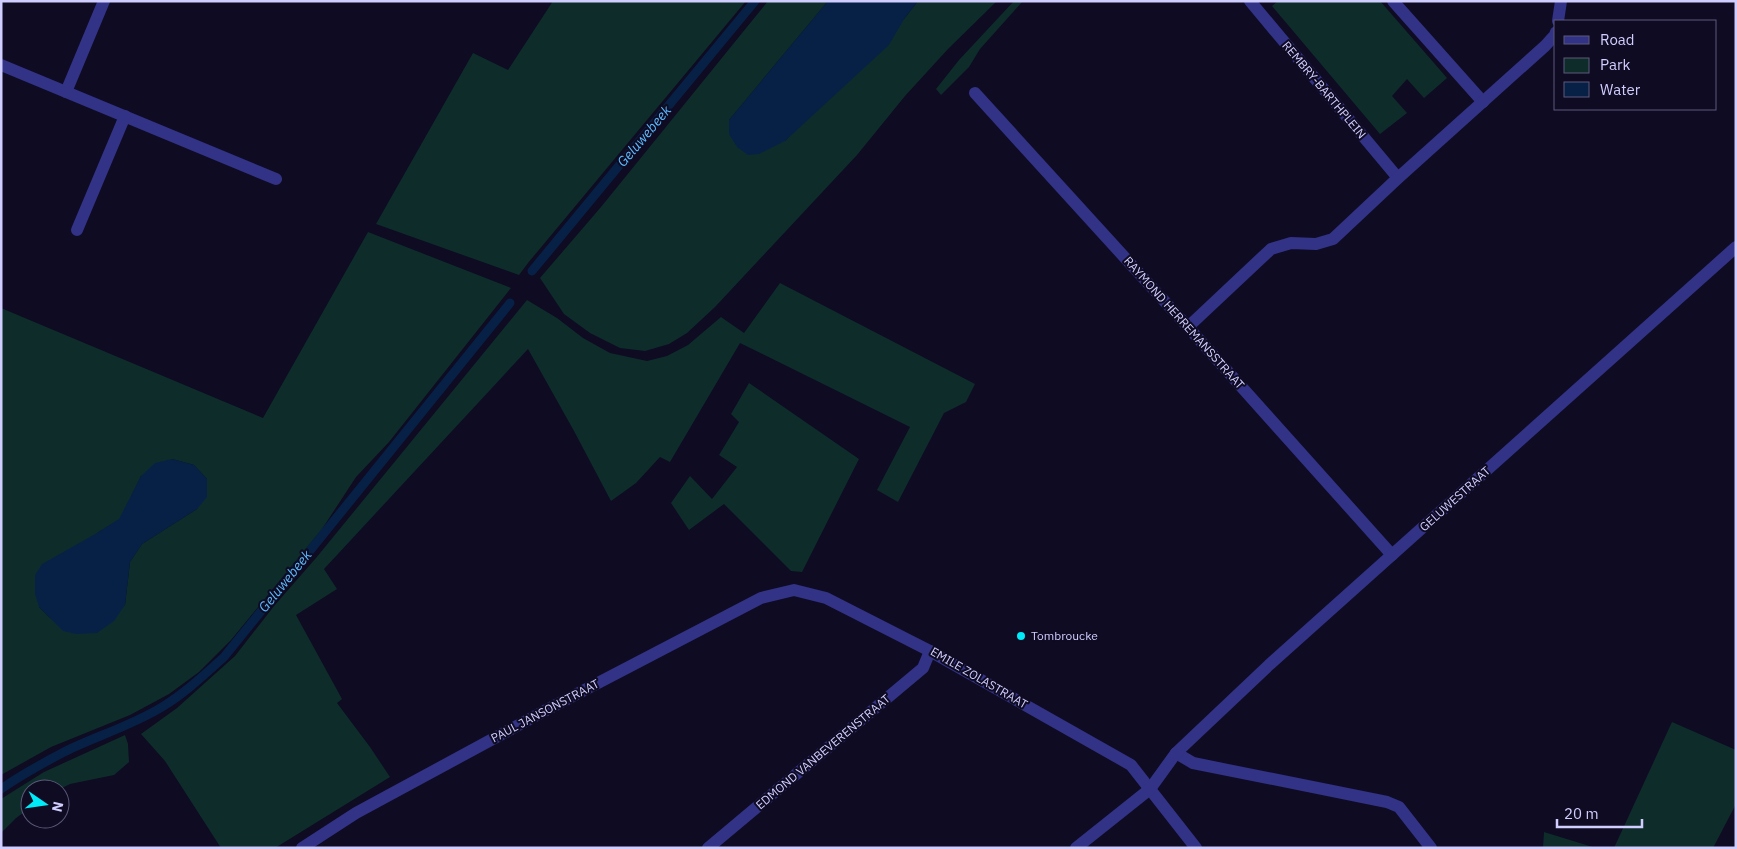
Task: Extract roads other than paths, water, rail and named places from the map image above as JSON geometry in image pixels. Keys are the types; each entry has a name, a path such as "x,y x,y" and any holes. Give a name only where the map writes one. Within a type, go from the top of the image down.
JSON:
{"street":[{"path":"66,92 104,1"},
{"name":"REMBRY-BARTHPLEIN","path":"1250,1 1398,178"},
{"path":"1393,1 1483,102"},
{"path":"1558,20 1561,1"},
{"path":"1188,327 1271,249 1291,243 1316,244 1333,239 1554,36"},
{"path":"1,65 276,179"},
{"name":"RAYMOND HERREMANSSTRAAT","path":"975,93 1392,555"},
{"path":"77,230 125,116"},
{"name":"GELUWESTRAAT","path":"1076,848 1150,788 1176,753 1268,664 1736,247"},
{"name":"EMILE ZOLASTRAAT","path":"794,590 826,598 930,651 1131,765 1196,848"},
{"name":"PAUL JANSONSTRAAT","path":"302,848 356,813 558,703 760,598 794,590"},
{"name":"EDMOND VANBEVERENSTRAAT","path":"708,848 923,668 930,651"},
{"path":"1176,753 1193,763 1387,802 1399,807 1431,848"}],"water":[{"path":"828,1 918,1 904,19 889,45 785,141 759,154 748,155 737,147 729,134 729,120"},
{"path":"172,459 194,465 207,479 207,497 197,509 142,544 130,562 125,605 114,621 97,633 76,634 63,631 39,607 35,594 35,575 42,564 119,519 141,476 155,463"}],"waterway":[{"name":"Geluwebeek","path":"532,271 755,1"},
{"name":"Geluwebeek","path":"1,789 32,769 64,752 138,720 162,707 186,690 224,657 510,303"}],"place":[{"name":"Tombroucke","path":"1021,636"}]}
